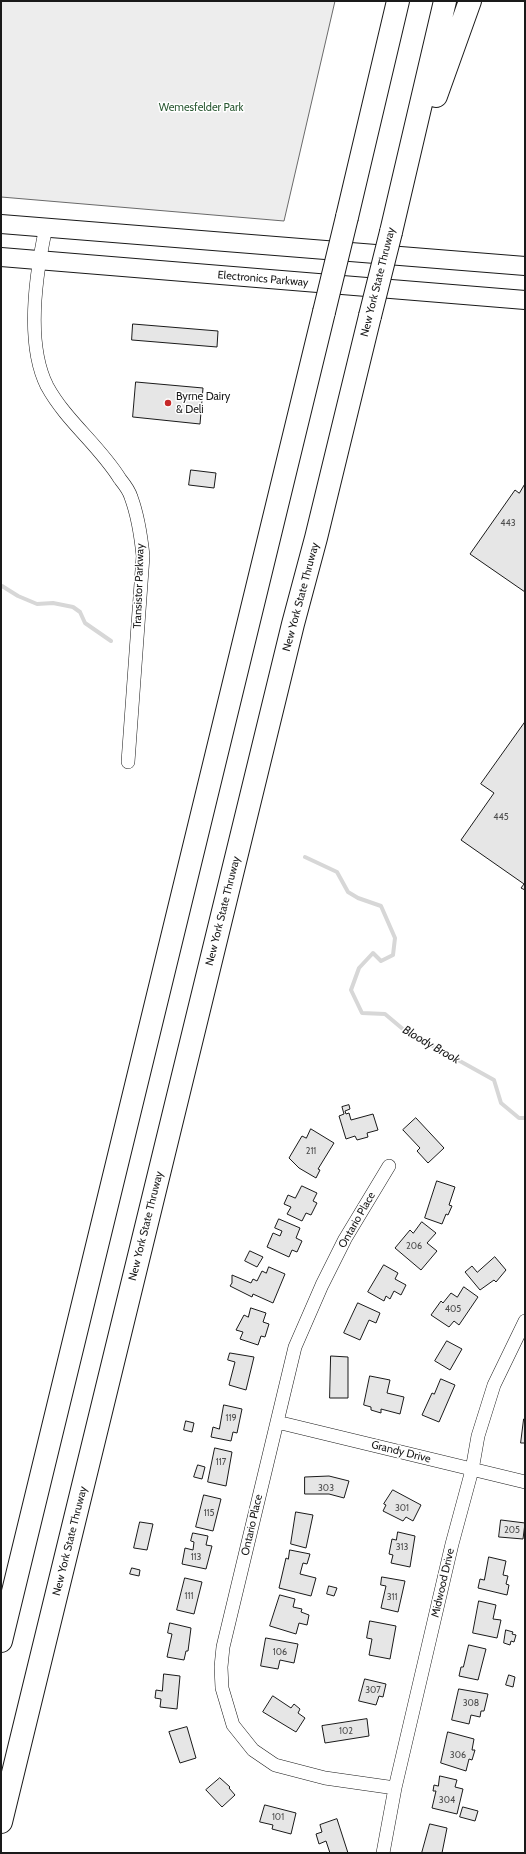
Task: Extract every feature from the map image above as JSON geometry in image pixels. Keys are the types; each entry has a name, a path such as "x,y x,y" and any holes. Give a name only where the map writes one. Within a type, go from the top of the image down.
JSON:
{"highway":[{"path":"1,1641 347,217 398,1"},
{"name":"New York State Thruway","path":"1,1822 287,648 316,538 405,175 445,1"},
{"path":"405,175 425,131 470,1"}],"main road":[{"path":"1,224 525,266"},
{"name":"Electronics Parkway","path":"1,257 525,300"},
{"path":"500,298 525,297"}],"street":[{"name":"Transistor Parkway","path":"46,228 35,288 36,339 42,371 47,386 67,417 110,464 131,495 140,527 142,556 128,762"},
{"name":"Ontario Place","path":"388,1166 345,1239 322,1285 295,1348 276,1422 224,1647 221,1667 222,1688 233,1725 253,1750 275,1765 325,1778 395,1788"},
{"name":"Midwood Drive","path":"383,1853 395,1788 452,1544 472,1470 478,1436 494,1385 525,1321"},
{"name":"Grandy Drive","path":"276,1422 525,1482"}],"green space":[{"name":"Wemesfelder Park","path":"1,1 335,1 284,221 1,197"}],"building":[{"path":"133,324 218,331 217,347 132,340"},
{"name":"Byrne Dairy & Deli","path":"136,382 203,388 200,424 133,417"},
{"path":"191,470 216,473 214,488 189,485"},
{"path":"525,484 525,592 470,554 515,490 519,493"},
{"path":"525,722 525,890 521,888 524,884 461,840 494,793 481,784"},
{"path":"349,1105 350,1109 345,1111 346,1114 349,1113 351,1120 373,1114 378,1130 367,1133 368,1137 357,1140 355,1136 346,1139 339,1116 344,1114 342,1107"},
{"path":"416,1118 444,1148 428,1163 417,1151 420,1148 403,1130"},
{"path":"311,1129 334,1143 318,1169 320,1170 316,1178 299,1168 289,1158 302,1136 306,1138"},
{"path":"437,1181 455,1187 449,1205 452,1206 448,1215 446,1214 442,1224 425,1218"},
{"path":"302,1186 317,1193 313,1201 317,1203 311,1215 306,1213 302,1221 287,1214 291,1207 284,1204 288,1195 295,1198"},
{"path":"279,1219 300,1228 296,1238 302,1241 297,1252 292,1250 289,1257 267,1247 273,1233 280,1236 282,1231 275,1228"},
{"path":"422,1222 436,1233 427,1243 437,1251 421,1270 395,1248 410,1230 413,1233"},
{"path":"250,1251 263,1257 257,1267 245,1261"},
{"path":"495,1257 506,1270 496,1282 494,1280 480,1290 465,1272 472,1266 477,1272"},
{"path":"384,1265 398,1273 395,1279 406,1285 401,1295 394,1291 390,1299 386,1296 384,1301 368,1292"},
{"path":"269,1267 285,1274 273,1303 253,1294 252,1297 230,1286 232,1283 232,1275 251,1283 253,1279 257,1281 262,1271 266,1273"},
{"path":"464,1287 478,1297 459,1325 454,1321 449,1327 431,1315 441,1301 443,1303 451,1293 457,1297"},
{"path":"358,1303 380,1313 376,1323 369,1320 360,1340 344,1333"},
{"path":"251,1308 266,1313 263,1322 269,1324 265,1337 261,1336 258,1345 240,1339 243,1332 236,1330 244,1315 248,1317"},
{"path":"447,1341 462,1349 450,1370 435,1361"},
{"path":"230,1353 254,1357 246,1390 229,1385 235,1362 228,1360"},
{"path":"331,1356 348,1357 348,1398 330,1398"},
{"path":"370,1376 390,1380 387,1393 404,1397 400,1414 381,1409 381,1413 371,1410 371,1407 364,1405"},
{"path":"441,1379 455,1385 439,1422 422,1415 432,1393 434,1394"},
{"path":"224,1405 242,1409 237,1433 233,1432 231,1441 211,1437 213,1427 219,1429"},
{"path":"524,1419 525,1443 521,1443"},
{"path":"186,1421 194,1423 192,1432 184,1430"},
{"path":"215,1448 232,1452 226,1486 208,1482"},
{"path":"198,1465 205,1467 202,1479 194,1477"},
{"path":"329,1476 349,1481 344,1498 329,1494 305,1494 305,1477"},
{"path":"393,1490 421,1505 413,1521 406,1517 403,1521 383,1511 386,1505 384,1504"},
{"path":"204,1495 221,1499 213,1531 196,1527"},
{"path":"296,1512 313,1515 306,1548 291,1544"},
{"path":"501,1520 525,1523 523,1539 499,1537"},
{"path":"140,1522 153,1524 147,1550 134,1548"},
{"path":"398,1532 415,1536 410,1567 391,1563 393,1555 389,1554 392,1539 396,1540"},
{"path":"193,1533 208,1536 206,1545 212,1546 206,1569 182,1564 185,1548 193,1550 194,1542 191,1541"},
{"path":"290,1550 310,1554 307,1564 303,1563 300,1574 316,1578 311,1596 279,1588 286,1558 288,1559"},
{"path":"489,1557 506,1561 503,1575 508,1576 506,1584 509,1585 507,1595 478,1588 480,1579 484,1580"},
{"path":"132,1568 140,1570 139,1576 130,1574"},
{"path":"382,1577 405,1581 398,1612 381,1608 386,1586 381,1585"},
{"path":"185,1578 202,1582 194,1614 177,1610"},
{"path":"329,1586 337,1588 334,1596 327,1594"},
{"path":"280,1595 295,1599 293,1607 302,1609 301,1612 309,1615 307,1625 299,1623 296,1634 270,1626"},
{"path":"479,1601 496,1605 493,1619 501,1620 497,1638 473,1633"},
{"path":"370,1621 396,1626 390,1659 369,1655 372,1639 367,1638"},
{"path":"170,1623 191,1628 188,1651 186,1651 184,1660 167,1657 172,1634 168,1633"},
{"path":"506,1630 513,1632 512,1634 516,1635 514,1642 511,1641 510,1645 504,1643"},
{"path":"266,1638 298,1644 294,1663 280,1660 278,1669 261,1666"},
{"path":"469,1645 486,1649 478,1680 459,1676"},
{"path":"164,1674 180,1676 177,1709 160,1707 161,1699 155,1698 156,1690 162,1691"},
{"path":"509,1675 515,1677 513,1687 506,1685"},
{"path":"365,1679 386,1684 383,1697 379,1696 376,1705 359,1701"},
{"path":"459,1689 488,1694 484,1711 481,1711 480,1717 471,1715 469,1724 452,1720"},
{"path":"273,1696 291,1708 294,1704 300,1709 298,1713 305,1718 296,1732 263,1712"},
{"path":"367,1719 369,1736 325,1743 322,1726"},
{"path":"187,1727 196,1758 180,1763 169,1732"},
{"path":"448,1732 474,1739 472,1750 475,1750 472,1760 469,1759 466,1771 441,1763"},
{"path":"440,1776 457,1780 455,1787 463,1789 457,1814 432,1808 436,1791 433,1791 434,1785 438,1786"},
{"path":"220,1778 230,1787 229,1788 235,1795 222,1807 206,1790"},
{"path":"265,1805 296,1813 291,1834 272,1829 273,1825 260,1822"},
{"path":"463,1807 478,1811 475,1821 460,1817"},
{"path":"337,1819 348,1853 330,1853 326,1841 319,1844 316,1834 322,1832 320,1825"},
{"path":"430,1824 447,1828 442,1853 422,1853"}],"waterway":[{"path":"2,586 18,596 37,604 53,603 73,607 80,612 85,623 111,641"},
{"name":"Bloody Brook","path":"305,857 337,872 348,892 358,898 381,906 395,938 393,955 381,961 373,953 359,968 351,990 362,1013 385,1014 404,1030 494,1080 501,1103 519,1118 525,1118"}],"place":[{"name":"Byrne Dairy & Deli","path":"168,403"}]}
